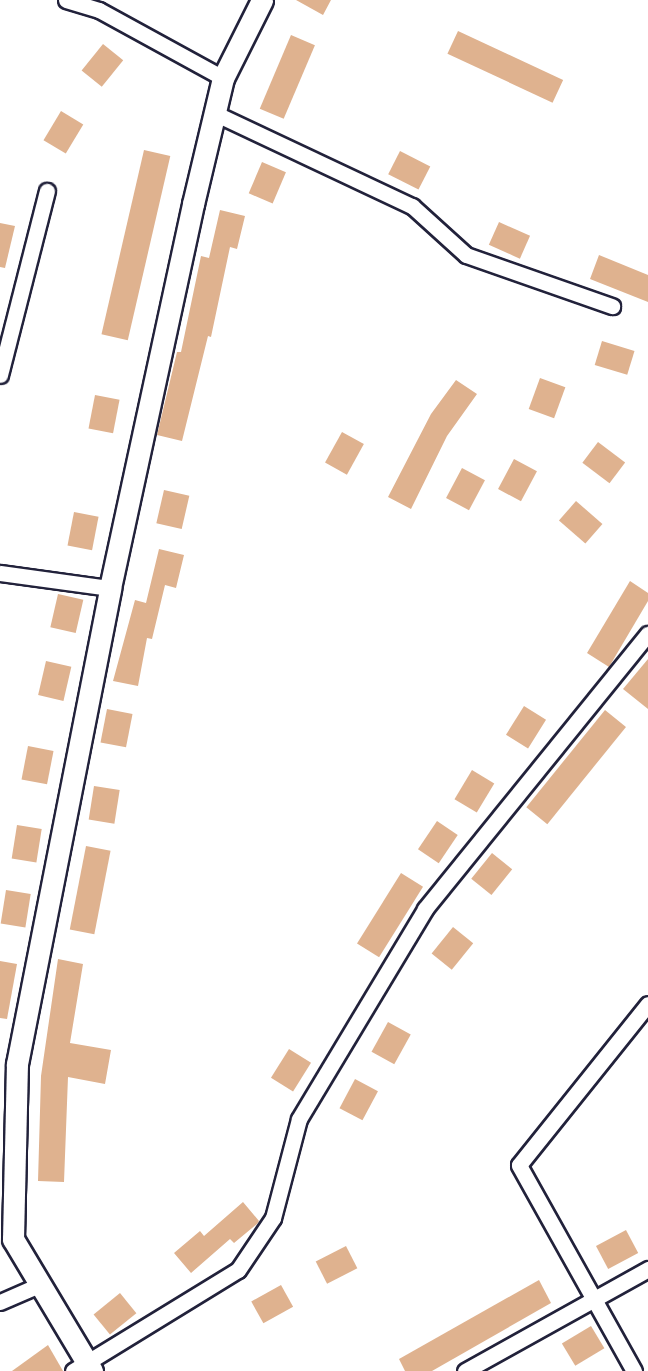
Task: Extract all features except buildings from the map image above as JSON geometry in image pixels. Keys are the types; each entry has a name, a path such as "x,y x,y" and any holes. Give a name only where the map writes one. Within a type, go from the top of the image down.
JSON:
{"street":[{"path":"66,0 99,10 223,78"},
{"path":"262,0 223,78 214,112 110,588 17,1064 13,1239 83,1368 238,1270 273,1218 299,1119 425,909 648,633"},
{"path":"214,112 412,206 466,255 612,306"},
{"path":"0,375 47,191"},
{"path":"0,573 110,588"},
{"path":"634,1371 592,1301 519,1165 648,1004"},
{"path":"465,1371 648,1269"},
{"path":"0,1302 39,1285"}]}
